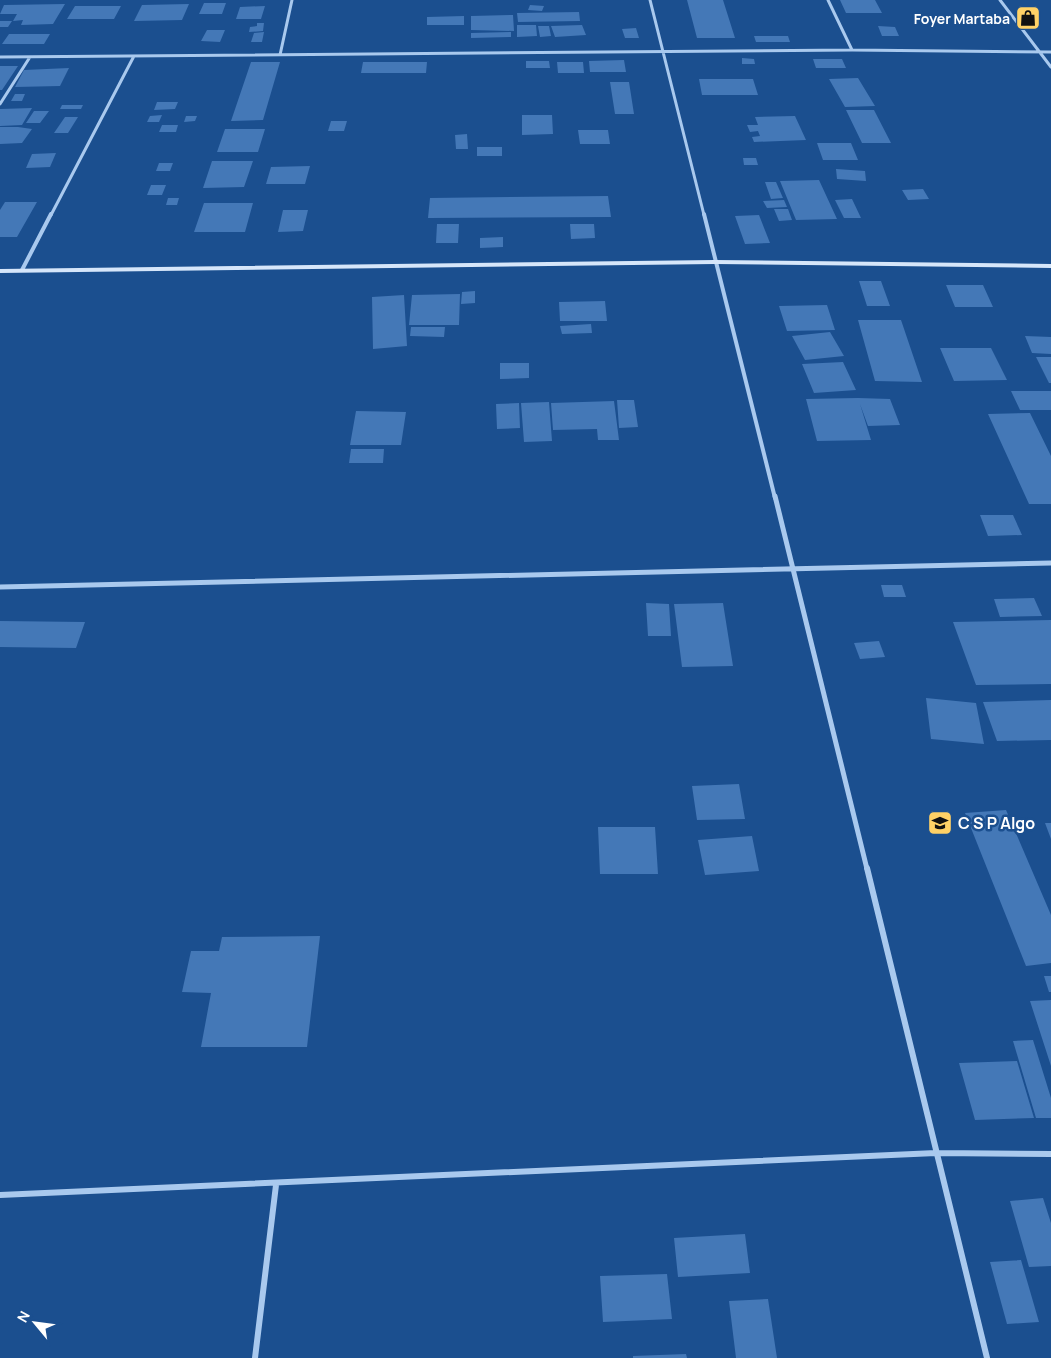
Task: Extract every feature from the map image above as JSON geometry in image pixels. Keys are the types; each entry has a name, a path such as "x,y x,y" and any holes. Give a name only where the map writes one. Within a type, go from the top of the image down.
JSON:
{"street":[{"path":"280,55 292,0"},
{"path":"650,0 793,568 987,1358"},
{"path":"828,0 852,50"},
{"path":"1000,0 1051,67"},
{"path":"0,57 852,50 1051,52"},
{"path":"22,270 134,56"},
{"path":"0,104 30,57"},
{"path":"0,271 715,262 1051,266"},
{"path":"0,587 1051,563"},
{"path":"0,1196 276,1185 936,1153 1051,1154"},
{"path":"255,1358 276,1185"}],"building":[{"path":"687,0 723,0 735,38 697,38"},
{"path":"840,0 875,0 882,13 846,13"},
{"path":"204,3 226,3 222,14 199,14"},
{"path":"65,4 53,24 21,25 23,20 13,21 17,14 0,14 4,5"},
{"path":"189,4 182,20 134,21 142,5"},
{"path":"530,5 544,6 542,11 528,10"},
{"path":"75,6 121,6 114,19 67,19"},
{"path":"265,6 261,19 236,19 240,7"},
{"path":"579,12 580,21 518,22 517,13"},
{"path":"513,15 514,31 471,30 471,16"},
{"path":"464,16 464,25 427,25 427,17"},
{"path":"0,21 12,21 8,27 0,27"},
{"path":"257,23 264,23 263,31 249,32 250,27 257,26"},
{"path":"517,25 536,25 537,36 517,37"},
{"path":"582,25 586,35 555,37 551,26"},
{"path":"538,26 549,26 551,36 540,37"},
{"path":"878,26 895,27 899,36 882,36"},
{"path":"636,28 639,38 625,38 622,29"},
{"path":"207,30 225,30 220,42 201,41"},
{"path":"264,32 262,42 251,42 254,33"},
{"path":"511,32 511,37 471,38 471,33"},
{"path":"9,34 50,34 44,44 2,44"},
{"path":"754,36 788,36 790,42 756,42"},
{"path":"742,58 754,59 755,64 742,64"},
{"path":"813,59 842,59 846,68 816,68"},
{"path":"624,60 626,72 590,72 589,61"},
{"path":"526,61 549,61 550,68 526,68"},
{"path":"251,62 280,62 263,120 231,121"},
{"path":"363,62 427,62 426,73 361,73"},
{"path":"557,62 583,62 584,73 558,73"},
{"path":"0,66 18,66 2,90 0,90"},
{"path":"69,68 60,86 15,87 24,70"},
{"path":"858,78 875,106 845,107 829,79"},
{"path":"699,79 753,79 758,95 702,95"},
{"path":"610,82 629,82 634,114 615,114"},
{"path":"15,94 25,94 22,101 11,101"},
{"path":"157,102 178,102 175,109 154,110"},
{"path":"62,105 83,105 81,109 60,109"},
{"path":"32,108 22,125 0,126 0,109"},
{"path":"846,110 874,110 891,143 862,143"},
{"path":"34,111 49,111 40,123 26,123"},
{"path":"162,115 159,122 147,122 150,116"},
{"path":"522,115 552,115 553,134 522,135"},
{"path":"186,116 197,116 195,121 184,122"},
{"path":"795,116 806,140 754,142 752,137 760,136 758,131 750,132 747,125 758,125 755,117"},
{"path":"65,117 78,117 68,133 54,133"},
{"path":"331,121 347,121 344,131 328,131"},
{"path":"162,125 178,125 176,132 159,132"},
{"path":"0,127 32,129 22,143 0,144"},
{"path":"225,129 265,129 258,152 217,152"},
{"path":"578,130 608,130 610,144 580,144"},
{"path":"467,134 468,149 456,149 455,135"},
{"path":"817,143 851,143 858,160 823,160"},
{"path":"477,147 502,147 502,156 477,156"},
{"path":"56,153 50,167 26,168 32,154"},
{"path":"743,158 756,158 758,165 744,165"},
{"path":"212,161 253,161 244,187 203,188"},
{"path":"159,163 173,163 170,171 156,171"},
{"path":"310,166 305,184 266,184 271,167"},
{"path":"836,169 865,171 866,181 837,179"},
{"path":"819,180 837,219 796,220 780,181"},
{"path":"765,182 776,182 783,198 771,199"},
{"path":"151,185 166,185 162,195 147,195"},
{"path":"923,189 929,199 908,200 902,190"},
{"path":"608,196 611,217 428,218 430,198"},
{"path":"168,198 179,198 177,205 166,205"},
{"path":"852,199 861,218 844,218 835,200"},
{"path":"784,200 787,207 767,208 763,201"},
{"path":"5,202 37,202 17,237 0,237 0,210"},
{"path":"204,203 253,203 245,232 194,232"},
{"path":"774,209 788,209 792,220 779,221"},
{"path":"283,210 308,210 303,231 278,232"},
{"path":"759,215 770,243 745,244 735,216"},
{"path":"437,224 459,224 458,243 436,243"},
{"path":"570,224 594,224 595,238 571,239"},
{"path":"503,237 503,247 480,248 480,238"},
{"path":"859,281 881,281 890,306 867,306"},
{"path":"946,285 983,285 993,307 955,307"},
{"path":"475,291 475,303 461,304 462,292"},
{"path":"460,294 459,325 409,325 412,295"},
{"path":"404,295 407,346 373,349 372,297"},
{"path":"605,301 607,321 560,321 559,302"},
{"path":"827,305 835,330 787,331 779,306"},
{"path":"858,320 901,320 922,382 875,381"},
{"path":"591,324 592,333 562,334 560,326"},
{"path":"411,327 445,327 444,337 410,336"},
{"path":"830,332 844,356 805,360 792,336"},
{"path":"1025,336 1051,337 1051,354 1032,353"},
{"path":"940,348 991,348 1007,380 954,381"},
{"path":"1036,357 1051,357 1051,383 1049,383"},
{"path":"843,362 856,390 814,393 802,364"},
{"path":"500,363 529,363 529,378 500,379"},
{"path":"1011,391 1051,391 1051,410 1020,410"},
{"path":"806,399 890,399 900,425 868,426 860,404 871,440 817,441"},
{"path":"617,400 634,400 638,427 619,428"},
{"path":"614,401 619,440 598,440 597,429 553,430 551,403"},
{"path":"549,402 552,441 524,442 521,403"},
{"path":"519,403 520,428 497,429 496,404"},
{"path":"356,411 406,412 401,445 350,445"},
{"path":"1030,413 1051,456 1051,504 1029,504 988,414"},
{"path":"351,449 384,449 383,463 349,463"},
{"path":"980,515 1013,515 1022,535 988,536"},
{"path":"881,585 902,585 906,597 884,597"},
{"path":"1034,598 1042,616 1000,617 994,599"},
{"path":"646,603 669,604 671,636 648,636"},
{"path":"723,603 733,666 682,667 674,604"},
{"path":"1051,620 1051,684 976,685 953,622"},
{"path":"0,621 85,622 76,648 0,647"},
{"path":"879,641 885,657 860,659 854,643"},
{"path":"926,698 976,703 984,744 931,739"},
{"path":"1051,700 1051,740 997,741 983,702"},
{"path":"739,784 745,819 697,820 692,786"},
{"path":"1006,810 1051,915 1051,963 1026,966 965,813"},
{"path":"1045,823 1051,823 1051,839"},
{"path":"598,827 655,827 658,874 600,874"},
{"path":"752,836 759,871 705,875 698,840"},
{"path":"320,936 307,1047 201,1047 211,993 182,992 191,951 219,951 222,937"},
{"path":"1044,976 1051,976 1051,992 1049,992"},
{"path":"1051,1000 1051,1066 1030,1001"},
{"path":"1033,1040 1051,1098 1051,1118 1036,1118 1013,1041"},
{"path":"1017,1061 1034,1118 975,1120 959,1063"},
{"path":"1043,1198 1051,1223 1051,1266 1029,1267 1010,1201"},
{"path":"745,1234 750,1273 678,1277 674,1238"},
{"path":"1021,1260 1039,1322 1007,1324 990,1262"},
{"path":"667,1274 672,1319 603,1322 600,1276"},
{"path":"768,1299 777,1358 736,1358 729,1301"},
{"path":"686,1354 687,1358 633,1358 633,1356"}],"place":[{"name":"Foyer Martaba","path":"1028,18"},
{"name":"C S P Algo","path":"940,823"}]}
